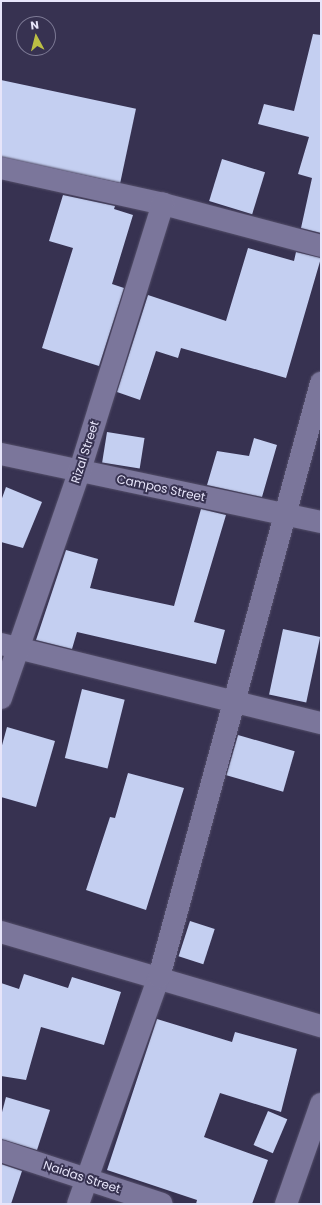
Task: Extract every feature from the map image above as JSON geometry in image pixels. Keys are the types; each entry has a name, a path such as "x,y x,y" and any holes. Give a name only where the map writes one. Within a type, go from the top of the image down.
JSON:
{"street":[{"path":"1,168 163,204 321,246"},
{"name":"Rizal Street","path":"1,698 10,646 80,470 163,204"},
{"path":"78,1204 159,977 233,704 287,515 321,383"},
{"name":"Campos Street","path":"1,454 321,522"},
{"path":"10,646 233,704 321,723"},
{"path":"1,932 159,977 321,1026"},
{"path":"286,1204 321,1104"},
{"name":"Naidas Street","path":"1,1151 162,1204"}],"building":[{"path":"313,34 321,35 321,233 301,228 312,178 298,174 309,137 258,124 264,104 294,111"},
{"path":"1,80 136,109 120,183 1,158"},
{"path":"222,159 265,172 252,214 209,201"},
{"path":"63,195 115,206 114,209 133,215 112,284 124,288 99,366 42,348 73,248 49,241"},
{"path":"248,248 294,261 296,252 321,258 286,378 181,348 178,358 156,351 140,400 117,392 148,295 226,321"},
{"path":"107,432 145,438 140,469 102,463"},
{"path":"254,438 277,445 262,497 207,485 217,451 249,456"},
{"path":"6,487 42,502 23,548 1,542 1,501"},
{"path":"201,509 226,515 194,622 225,630 216,664 77,632 72,649 36,640 66,550 98,559 90,588 174,606"},
{"path":"283,629 320,637 306,702 269,695"},
{"path":"82,689 125,700 108,769 65,758"},
{"path":"7,727 55,741 36,807 1,797 1,749"},
{"path":"238,735 295,751 283,792 226,775"},
{"path":"128,773 184,788 146,910 86,890 110,817 115,818"},
{"path":"190,921 215,929 203,964 179,956"},
{"path":"24,974 68,988 72,977 121,992 104,1045 41,1027 26,1080 1,1076 1,983 19,989"},
{"path":"157,1019 232,1042 235,1032 297,1049 281,1112 220,1093 204,1137 268,1160 252,1204 196,1204 197,1200 107,1170"},
{"path":"6,1097 50,1110 37,1150 1,1139 1,1116"},
{"path":"268,1111 287,1119 273,1153 254,1145"},
{"path":"1,1164 22,1171 11,1204 1,1204"}]}
